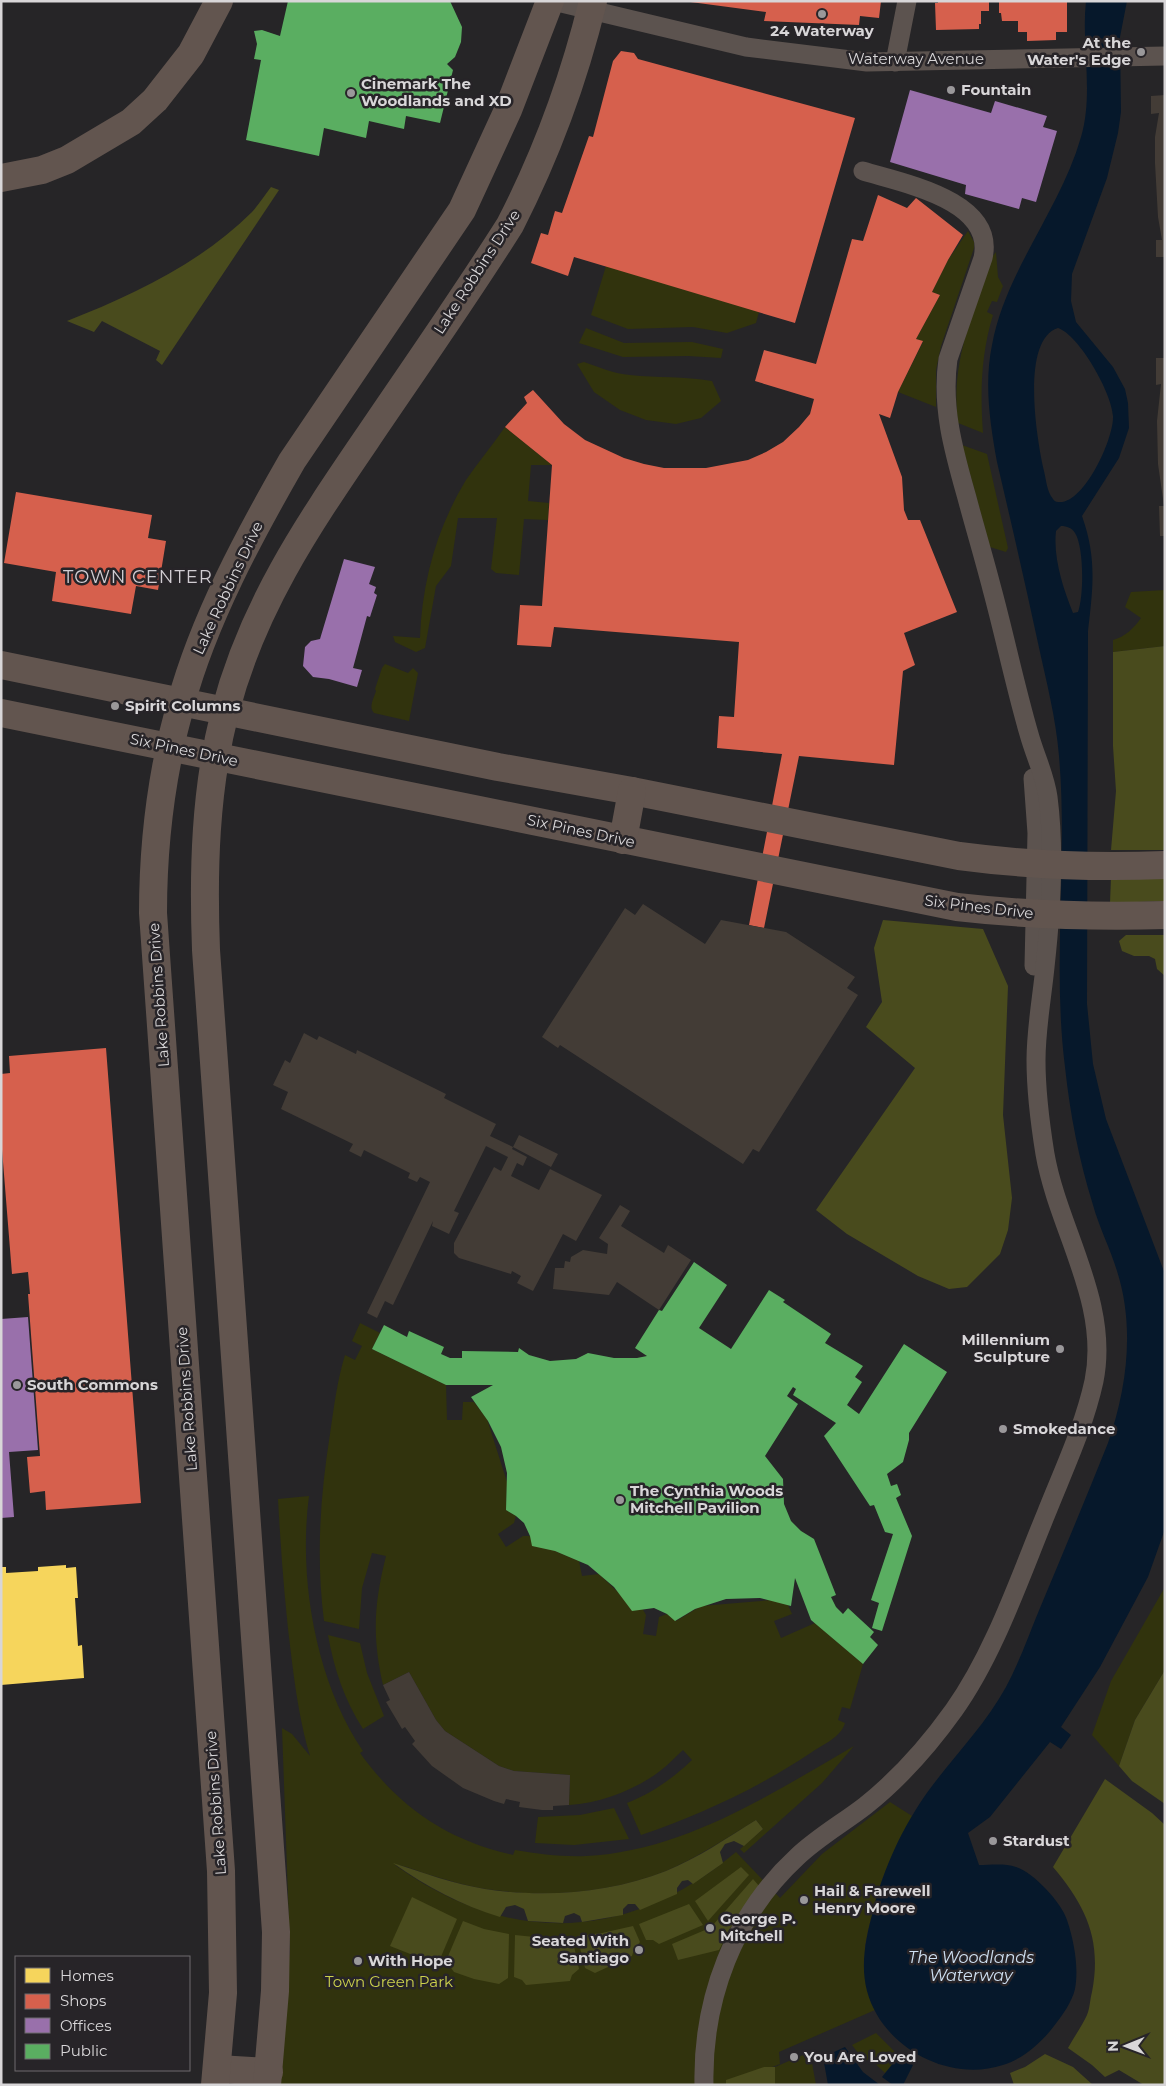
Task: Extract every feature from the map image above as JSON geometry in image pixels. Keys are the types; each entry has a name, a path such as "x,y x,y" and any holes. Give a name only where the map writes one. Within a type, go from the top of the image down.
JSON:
{"street":[{"path":"1,178 42,170 67,160 131,122 155,100 191,54 219,1"},
{"name":"Waterway Avenue","path":"552,1 592,5 746,47 867,62 1159,56"},
{"name":"Lake Robbins Drive","path":"217,2077 223,1993 221,1871 153,913 155,838 170,748 181,701 207,628 235,566 270,500 319,421 462,210 508,110 552,1"},
{"path":"895,62 907,1"},
{"name":"Lake Robbins Drive","path":"268,2078 276,1991 276,1932 206,950 205,862 208,804 226,712 247,647 261,612 296,546 492,253 526,194 554,130 581,50 592,5"},
{"path":"704,2085 707,2028 716,1988 728,1956 745,1921 762,1895 792,1862 889,1785 923,1748 959,1703 976,1674 1004,1615 1074,1443 1087,1407 1097,1358 1093,1313 1084,1277 1049,1174 1041,1125 1036,1057 1048,933 1050,832 1046,785 1029,736 992,590 950,437 946,410 948,359 983,258 985,244 982,231 974,220 942,196 862,171"},
{"path":"1,665 498,767 632,791 958,856 1008,862 1128,867 1165,865"},
{"name":"Six Pines Drive","path":"1,713 84,728 170,748 958,908 1006,913 1072,916 1165,915"},
{"path":"623,840 632,791"},
{"path":"217,2077 268,2078"}],"green space":[{"path":"271,187 279,190 162,365 156,360 160,351 102,321 94,332 67,321 141,289 211,247 252,212"},
{"path":"968,231 974,242 974,248 941,346 936,370 936,407 898,392 923,342 916,339 940,295 932,292 948,260"},
{"path":"996,252 998,277 1003,286 997,302 992,301 987,312 993,315 982,373 983,433 958,423 957,380 960,359 971,318 992,257"},
{"path":"606,266 759,312 756,323 727,333 693,327 628,329 591,315"},
{"path":"586,328 624,343 692,342 723,349 721,358 688,356 623,357 579,343"},
{"path":"584,362 624,374 712,381 721,401 701,418 676,424 646,420 620,410 594,392 577,364"},
{"path":"505,427 552,465 531,465 528,501 549,503 548,520 524,519 519,575 496,573 491,569 497,518 458,518 451,566 436,586 425,648 416,652 395,642 393,636 420,638 424,596 439,536 466,480"},
{"path":"962,445 987,454 1008,548 1006,552 990,547"},
{"path":"1165,590 1165,646 1113,652 1113,640 1129,632 1141,618 1125,607 1131,592"},
{"path":"1165,646 1165,850 1111,850 1116,791 1113,746 1113,652"},
{"path":"385,664 408,673 413,668 418,673 409,721 372,711 371,705 375,689"},
{"path":"1165,876 1165,901 1110,903 1111,878"},
{"path":"883,920 983,929 1008,986 1003,1115 1012,1198 1008,1230 1000,1254 967,1287 949,1289 918,1276 847,1234 816,1210 915,1068 866,1027 882,1002 874,948"},
{"path":"1126,935 1165,935 1165,976 1157,969 1155,959 1149,956 1134,956 1122,951 1119,941"},
{"path":"360,1323 380,1333 372,1349 446,1385 447,1420 462,1420 463,1402 474,1402 487,1419 507,1482 506,1510 516,1516 514,1523 498,1534 506,1547 523,1536 530,1536 555,1551 579,1561 582,1576 599,1574 622,1596 642,1608 646,1615 643,1634 656,1636 659,1617 667,1614 676,1621 701,1606 772,1600 788,1605 792,1614 774,1621 781,1638 815,1623 863,1664 850,1709 842,1707 838,1720 845,1723 840,1732 832,1740 750,1789 708,1809 641,1835 627,1803 661,1785 692,1760 683,1750 660,1771 629,1790 593,1802 569,1805 570,1775 514,1771 499,1766 445,1731 436,1720 409,1672 383,1685 377,1651 376,1620 379,1590 386,1556 372,1553 362,1588 359,1629 324,1621 320,1574 322,1504 336,1394 345,1355 355,1360 362,1346 352,1341"},
{"name":"Town Green Park","path":"309,1496 306,1528 306,1561 309,1595 314,1629 322,1662 333,1694 347,1724 363,1751 360,1753 375,1773 409,1805 446,1831 489,1849 513,1855 515,1850 550,1855 577,1856 622,1852 692,1832 726,1817 759,1801 854,1746 822,1783 744,1853 740,1849 763,1829 756,1820 701,1853 666,1871 623,1884 578,1892 531,1893 486,1889 457,1883 395,1865 438,1892 481,1910 525,1921 568,1923 611,1917 654,1904 695,1882 736,1852 780,1898 822,1854 890,1802 912,1816 898,1842 882,1880 868,1930 865,1946 875,2010 779,2052 780,2064 726,2085 267,2085 290,1952 282,1728 292,1734 310,1756 299,1710 292,1662 278,1499"},
{"path":"1165,1587 1165,1670 1135,1720 1119,1766 1092,1735 1111,1681"},
{"path":"328,1635 360,1643 367,1673 384,1716 363,1729 350,1706 341,1684 333,1660"},
{"path":"1165,1670 1165,1804 1132,1781 1119,1766 1135,1720"},
{"path":"1105,1779 1152,1813 1165,1825 1165,2085 1144,2085 1119,2070 1105,2077 1068,2048 1088,2012 1095,1973 1095,1956 1089,1925 1082,1910 1065,1881 1053,1867"},
{"path":"614,1808 629,1839 574,1845 535,1843 538,1817 580,1815"},
{"path":"756,1820 763,1829 744,1846 734,1841 725,1844 720,1852 723,1863 693,1884 688,1880 682,1881 677,1888 677,1894 640,1910 635,1904 628,1904 623,1909 623,1915 582,1922 580,1916 574,1913 565,1916 563,1923 528,1921 524,1909 515,1905 506,1907 500,1917 472,1907 445,1894 393,1863 450,1881 485,1889 530,1893 577,1892 623,1884 666,1871 701,1854"},
{"path":"741,1867 749,1875 708,1921 695,1901"},
{"path":"753,1879 759,1886 734,1921 719,1950 678,1960 672,1944 705,1930 711,1930 713,1925"},
{"path":"412,1897 457,1919 440,1959 428,1961 390,1946"},
{"path":"689,1904 703,1925 659,1944 653,1940 646,1940 639,1924"},
{"path":"463,1921 484,1929 509,1934 508,1978 499,1984 474,1979 454,1972 446,1961"},
{"path":"633,1926 640,1942 634,1949 632,1956 595,1973 585,1968 577,1936"},
{"path":"515,1935 544,1938 572,1937 579,1969 572,1975 570,1981 526,1985 522,1980 514,1977"},
{"path":"876,2033 899,2056 885,2073 869,2058 865,2062 852,2045"},
{"path":"810,2052 816,2085 775,2085 775,2067"},
{"path":"1045,2054 1073,2067 1093,2085 1014,2085 1010,2073 1025,2067"},
{"path":"764,2067 775,2067 775,2085 726,2085 726,2080"}],"water":[{"name":"The Woodlands Waterway","path":"1086,1 1127,1 1120,37 1121,112 1118,133 1107,178 1072,274 1071,301 1076,322 1113,367 1125,389 1128,403 1129,428 1119,458 1082,516 1087,531 1092,560 1088,631 1087,1004 1093,1064 1106,1119 1165,1274 1165,1529 1148,1577 1100,1667 1061,1727 1071,1735 1061,1749 1050,1742 990,1817 968,1833 979,1865 1007,1865 1023,1870 1038,1881 1059,1905 1067,1920 1075,1954 1076,1981 1074,1994 1049,2032 1038,2044 1018,2059 1003,2065 982,2069 961,2069 940,2064 920,2056 902,2044 887,2029 875,2011 867,1991 864,1971 866,1941 870,1921 882,1879 902,1833 929,1790 998,1701 1016,1667 1108,1443 1120,1401 1126,1357 1126,1314 1123,1292 1098,1221 1079,1154 1065,1067 1060,990 1062,834 1058,742 997,462 990,418 988,389 992,345 999,318 1021,265 1072,164 1081,137 1087,104","holes":["1058,328 1075,341 1093,366 1107,394 1113,416 1109,439 1088,481 1079,492 1069,499 1060,502 1054,500 1049,493 1047,485 1038,438 1034,393 1035,371 1039,351 1046,336","1061,526 1074,531 1080,549 1082,572 1080,605 1078,612 1073,613 1062,583 1057,562 1056,531"]},
{"path":"845,2047 863,2072 880,2085 828,2085 823,2057"},
{"path":"899,2056 913,2065 903,2085 893,2085 882,2077"}],"building: Homes":[{"path":"66,1565 66,1568 76,1567 78,1598 75,1598 78,1646 82,1645 84,1678 1,1685 1,1567 6,1567 6,1573 38,1571 38,1567"}],"building: Shops":[{"name":"24 Waterway","path":"683,1 881,1 879,18 860,16 859,25 764,21 766,12"},
{"path":"938,1 989,1 989,11 981,11 979,29 936,30 935,3 938,3"},
{"path":"999,1 1067,1 1067,32 1056,32 1056,40 1027,41 1027,32 1018,32 1018,21 1002,21 1001,13 999,13"},
{"path":"621,51 634,53 638,59 855,118 795,323 574,257 568,276 531,263 541,233 548,235 555,211 562,213 589,136 593,137 613,61"},
{"path":"878,195 907,208 916,198 963,235 932,292 940,295 916,339 923,341 898,392 890,418 879,414 902,477 904,510 908,520 920,520 957,612 904,633 915,665 903,671 894,765 799,756 764,928 749,925 782,754 717,748 719,716 734,717 739,642 554,627 551,647 517,645 520,605 542,606 552,465 505,427 527,403 524,397 533,390 564,424 585,440 624,458 644,464 664,468 706,468 748,460 783,442 810,414 814,399 755,381 764,350 816,364 852,239 863,241"},
{"path":"16,492 152,515 148,538 166,541 158,590 136,586 131,614 52,601 56,572 4,563"},
{"path":"106,1048 141,1503 46,1510 45,1491 30,1493 27,1457 40,1456 28,1294 30,1294 28,1272 12,1274 1,1137 1,1074 10,1073 9,1056"}],"building: Offices":[{"path":"910,90 991,113 995,101 1047,116 1043,127 1057,131 1036,202 1022,198 1019,209 965,194 966,185 890,162"},
{"path":"344,559 375,567 369,584 376,587 374,593 377,595 370,617 367,616 353,668 362,670 357,687 329,679 313,677 303,666 305,647 311,641 320,639"},
{"name":"South Commons","path":"28,1317 38,1450 9,1452 14,1517 1,1518 1,1319"}],"building: Public":[{"name":"Cinemark The Woodlands and XD","path":"288,1 450,1 462,27 461,42 455,57 447,64 453,70 440,123 406,116 404,129 369,121 366,138 324,128 319,156 246,140 261,60 254,59 257,44 254,31 262,30 280,36"},
{"path":"694,1262 727,1285 699,1328 731,1349 769,1290 785,1300 783,1302 831,1334 825,1343 863,1366 855,1377 862,1382 847,1405 859,1414 904,1344 947,1372 909,1433 903,1462 887,1474 891,1486 897,1484 901,1495 896,1498 912,1536 882,1631 872,1628 879,1603 871,1600 893,1534 885,1532 874,1505 870,1506 824,1436 836,1423 793,1395 796,1389 793,1387 787,1396 798,1404 765,1456 783,1479 784,1504 791,1521 801,1531 814,1539 836,1595 831,1597 836,1607 843,1614 848,1608 874,1632 870,1637 878,1645 863,1664 811,1620 795,1578 791,1606 760,1598 726,1599 695,1609 675,1621 667,1614 654,1608 632,1611 614,1587 588,1565 555,1551 532,1546 524,1523 506,1510 507,1473 501,1447 488,1421 471,1397 493,1385 446,1385 372,1349 384,1325 407,1337 409,1331 444,1347 441,1354 450,1358 462,1358 462,1351 518,1352 519,1348 529,1355 550,1361 576,1359 588,1353 614,1358 647,1356 635,1348 659,1310 662,1311"}],"building: Other":[{"path":"1165,95 1165,257 1156,257 1156,240 1162,240 1158,217 1155,163 1155,137 1159,113 1151,114 1151,96"},
{"path":"1156,358 1165,358 1165,536 1160,536 1159,506 1164,506 1158,464 1157,421 1161,384 1156,385"},
{"path":"643,904 705,944 721,920 786,932 855,977 847,988 858,995 759,1152 753,1149 743,1164 560,1045 558,1048 542,1037 625,908 635,915"},
{"path":"304,1033 317,1040 319,1036 356,1054 357,1050 446,1094 444,1098 496,1124 490,1136 513,1147 512,1149 527,1157 523,1166 517,1163 511,1176 539,1190 550,1169 602,1195 576,1241 563,1234 533,1291 517,1283 521,1276 512,1271 511,1274 459,1258 454,1253 454,1243 494,1167 501,1171 508,1157 486,1146 454,1211 459,1213 449,1234 432,1226 433,1221 393,1305 385,1301 377,1318 367,1313 430,1182 420,1177 417,1182 408,1178 410,1173 364,1150 361,1157 349,1151 353,1144 281,1109 288,1092 273,1085 285,1060 290,1063"},
{"path":"519,1135 558,1154 551,1167 513,1147"},
{"path":"620,1205 630,1211 621,1226 664,1253 668,1245 691,1260 659,1310 617,1282 609,1295 553,1289 555,1268 564,1268 565,1261 570,1262 571,1257 583,1250 607,1254 608,1244 599,1238"},
{"path":"409,1672 436,1720 445,1731 499,1766 514,1771 570,1775 569,1805 553,1806 553,1810 542,1810 519,1807 520,1802 506,1799 504,1804 463,1788 432,1766 412,1744 415,1741 405,1727 402,1729 386,1702 390,1700 383,1685"}],"place":[{"name":"24 Waterway","path":"822,14"},
{"name":"At the Water's Edge","path":"1141,52"},
{"name":"Fountain","path":"951,90"},
{"name":"Cinemark The Woodlands and XD","path":"351,93"},
{"name":"Spirit Columns","path":"115,706"},
{"name":"Millennium Sculpture","path":"1060,1349"},
{"name":"South Commons","path":"17,1385"},
{"name":"Smokedance","path":"1003,1429"},
{"name":"The Cynthia Woods Mitchell Pavilion","path":"620,1500"},
{"name":"Stardust","path":"993,1841"},
{"name":"Hail & Farewell Henry Moore","path":"804,1900"},
{"name":"George P. Mitchell","path":"710,1928"},
{"name":"Seated With Santiago","path":"639,1950"},
{"name":"With Hope","path":"358,1961"},
{"name":"You Are Loved","path":"794,2057"}],"district":[{"name":"TOWN CENTER","path":"138,577"}]}
